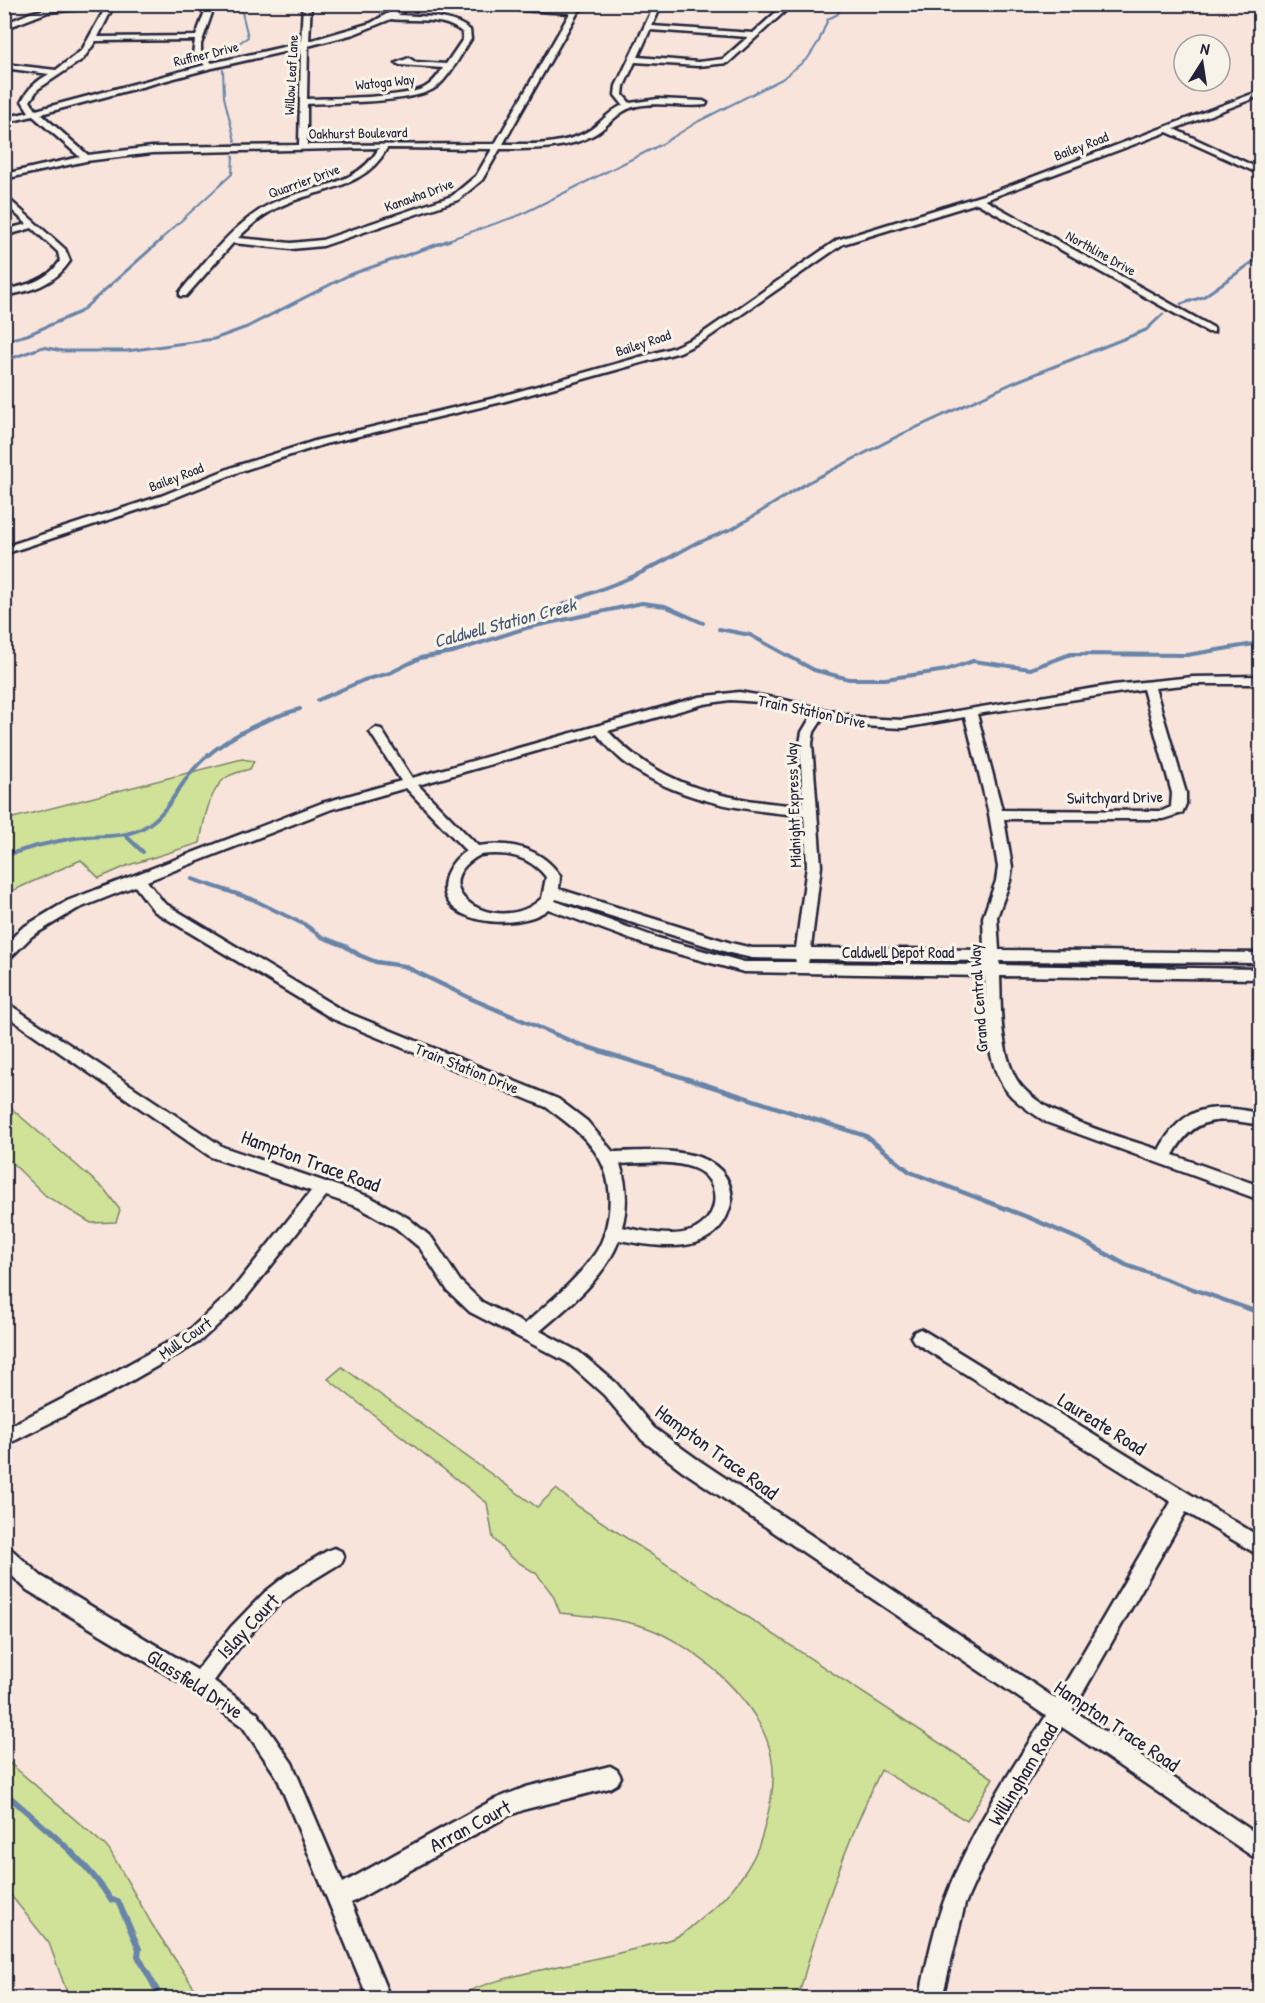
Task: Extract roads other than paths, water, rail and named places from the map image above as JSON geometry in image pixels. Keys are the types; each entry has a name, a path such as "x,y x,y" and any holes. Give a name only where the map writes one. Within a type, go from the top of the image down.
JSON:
{"street":[{"path":"86,158 27,104 27,98 35,89 80,58 94,39 111,4"},
{"path":"4,27 42,10 69,6 119,4"},
{"path":"198,4 209,10 198,38 197,54 210,66"},
{"name":"Willow Leaf Lane","path":"303,147 302,102 307,4"},
{"name":"Ruffner Drive","path":"4,121 210,66 350,32 392,17 410,4"},
{"path":"510,4 519,8 575,11"},
{"name":"Kanawha Drive","path":"232,240 291,246 323,243 424,210 455,198 469,189 479,178 575,11 586,4"},
{"path":"628,106 618,93 659,4"},
{"path":"632,59 698,64 720,63 729,58 790,4"},
{"name":"Watoga Way","path":"302,102 414,94 434,86 467,39 468,34 463,28 444,22 392,17"},
{"path":"648,28 756,35"},
{"path":"94,39 198,38"},
{"path":"413,64 449,66"},
{"path":"4,66 59,73"},
{"name":"Bailey Road","path":"4,551 165,498 237,469 322,442 508,398 676,350 703,337 840,242 978,200 1260,93"},
{"name":"Oakhurst Boulevard","path":"4,177 86,158 152,150 456,145 496,148 539,147 564,142 592,132 616,111 628,106 658,101 703,103"},
{"path":"1168,129 1260,172"},
{"name":"Quarrier Drive","path":"183,294 254,219 274,205 361,174 380,155 384,146"},
{"path":"4,198 62,251 65,261 58,272 46,280 4,293"},
{"name":"Northline Drive","path":"978,200 1211,330"},
{"path":"4,233 33,225"},
{"name":"Train Station Drive","path":"408,782 691,703 721,697 739,696 759,699 819,714 883,725 903,724 1050,698 1148,685 1184,681 1260,680"},
{"name":"Switchyard Drive","path":"996,814 1163,815 1177,810 1179,793 1148,685"},
{"name":"Grand Central Way","path":"970,711 996,814 1005,867 1003,881 990,917 996,1041 1005,1072 1016,1091 1052,1118 1260,1193"},
{"name":"Midnight Express Way","path":"801,969 814,866 806,743 808,732 819,714"},
{"path":"599,729 627,758 655,775 687,790 730,803 810,811"},
{"path":"376,732 408,782 475,852"},
{"path":"4,955 27,932 72,905 327,806 408,782"},
{"path":"510,850 528,854 543,862 553,876 549,897 536,911 521,916 498,918 476,915 463,909 454,898 451,884 453,872 463,860 475,852 510,850"},
{"name":"Train Station Drive","path":"138,880 159,907 338,1015 552,1104 581,1122 601,1143 617,1174 618,1207 613,1232 601,1260 577,1287 526,1333"},
{"name":"Caldwell Depot Road","path":"549,897 752,953 803,953 1260,974"},
{"name":"Caldwell Depot Road","path":"549,897 654,942 744,968 801,969 1260,958"},
{"name":"Hampton Trace Road","path":"4,1006 217,1152 364,1202 402,1223 426,1243 454,1286 476,1307 573,1357 610,1389 648,1434 690,1465 1260,1848"},
{"path":"1163,1158 1180,1129 1191,1121 1217,1114 1260,1119"},
{"path":"609,1158 679,1159 703,1166 719,1181 725,1198 718,1221 698,1237 668,1241 613,1232"},
{"name":"Mull Court","path":"4,1438 113,1382 193,1337 235,1299 324,1187"},
{"name":"Laureate Road","path":"920,1337 1182,1501 1260,1547"},
{"name":"Willingham Road","path":"931,1998 954,1903 969,1869 1017,1780 1059,1714 1182,1501"},
{"name":"Glassfield Drive","path":"4,1555 34,1583 200,1683 250,1720 285,1770 379,1998"},
{"name":"Islay Court","path":"200,1683 233,1638 259,1610 284,1588 334,1557"},
{"name":"Arran Court","path":"338,1898 501,1808 526,1798 610,1778"}],"waterway":[{"path":"229,54 233,47 248,37 240,4"},
{"path":"445,241 520,215 662,144 699,121 782,79 808,58 819,41 828,19 838,14 842,4"},
{"path":"223,70 224,97 235,141"},
{"path":"159,241 232,174 233,156"},
{"path":"4,341 27,335 80,312 161,240"},
{"path":"4,361 43,347 62,351 127,351 214,339 247,327 349,275 450,240"},
{"path":"1181,304 1203,297 1260,257"},
{"path":"695,544 734,528 807,483 898,436 1015,382 1146,330 1163,314"},
{"path":"526,628 549,612 636,575 698,542"},
{"name":"Caldwell Station Creek","path":"526,628 642,603 665,606 703,623"},
{"name":"Caldwell Station Creek","path":"318,700 364,680 390,673 420,658 453,652 526,628"},
{"name":"Caldwell Station Creek","path":"719,629 750,635 814,670 849,679 885,679 947,670 973,661 1030,669 1071,654 1187,655 1260,643"},
{"name":"Caldwell Station Creek","path":"4,856 57,841 127,834 143,828 159,816 193,770 215,749 242,732 300,709"},
{"path":"126,836 143,852"},
{"path":"192,879 252,899 303,924"},
{"path":"301,922 322,937 345,946 359,955 376,962 404,966 474,1000 578,1044 866,1136 910,1172 1030,1218 1083,1241 1126,1265 1260,1313"},
{"path":"4,1792 75,1855 111,1900 118,1901 139,1949 138,1956 161,1998"}]}
